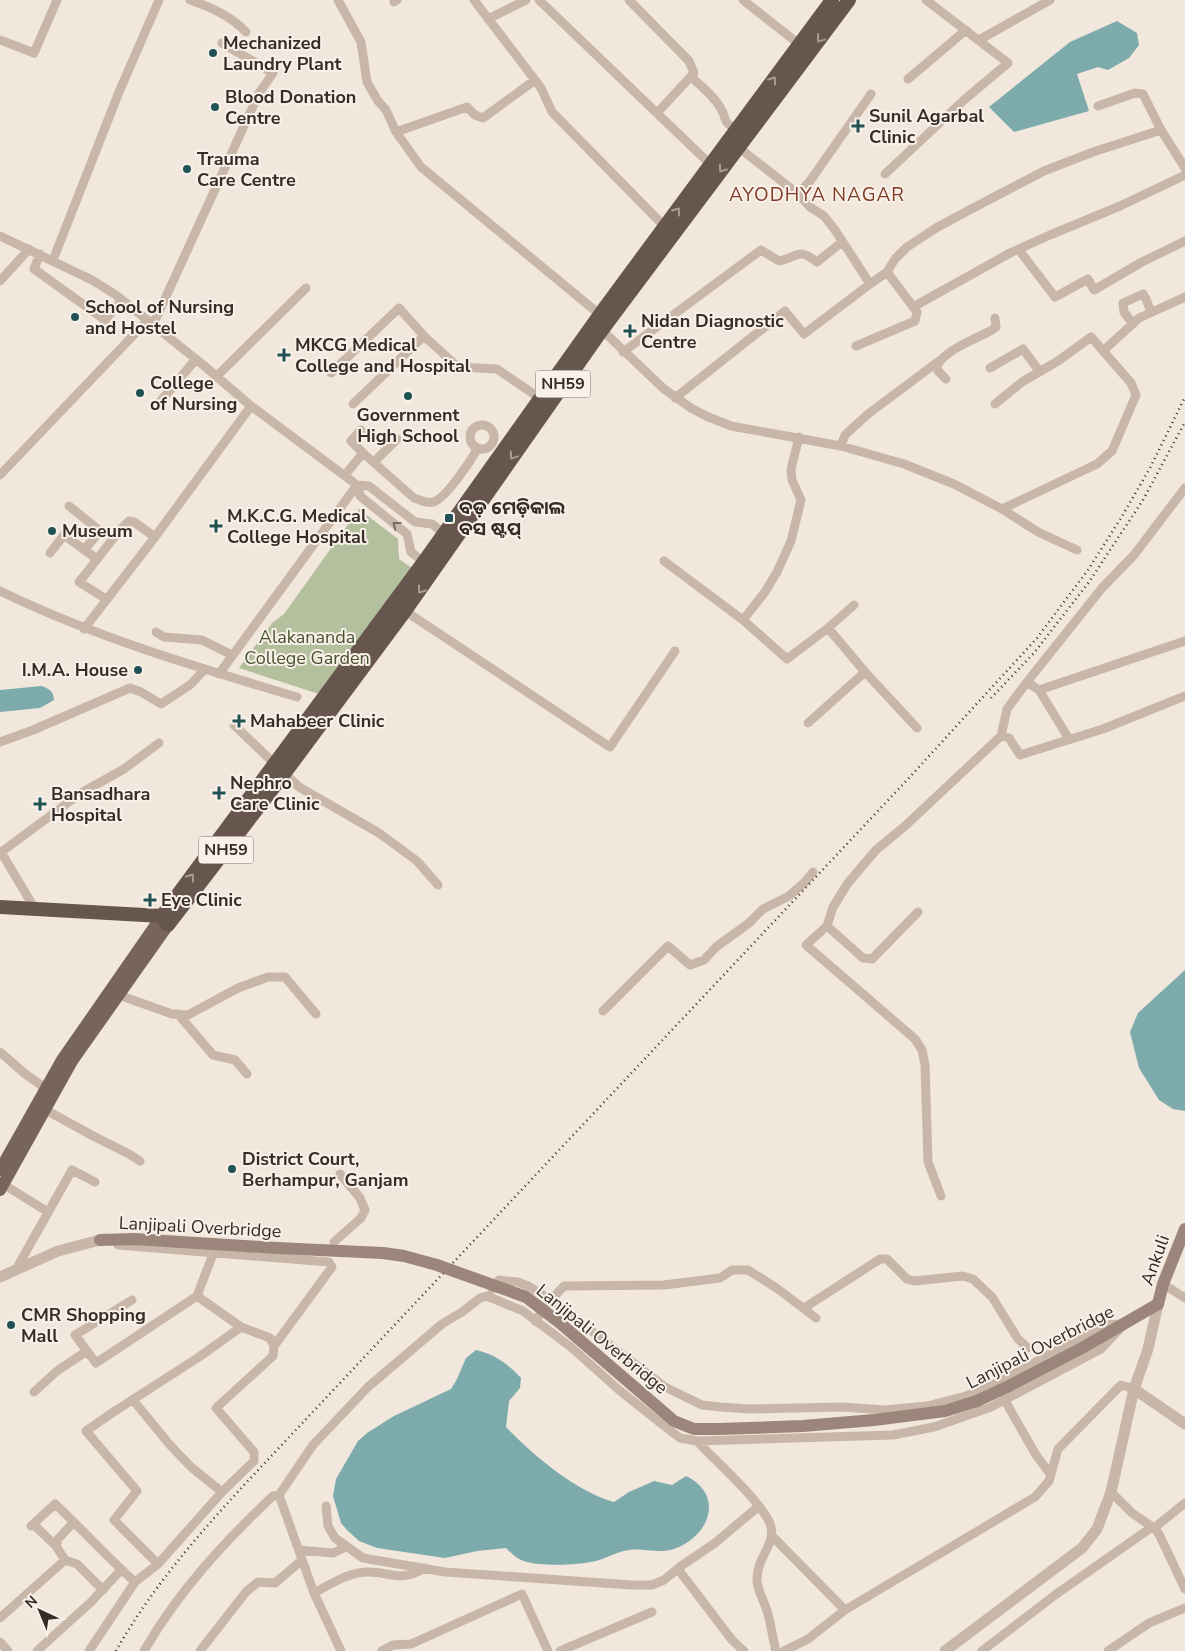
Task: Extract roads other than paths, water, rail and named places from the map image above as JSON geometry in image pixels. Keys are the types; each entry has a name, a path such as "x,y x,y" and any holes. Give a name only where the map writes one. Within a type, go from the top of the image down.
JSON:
{"highway":[{"path":"669,230 711,165 832,0"},
{"name":"NH59","path":"165,921 284,774 334,708 405,611 429,567 600,324 669,230 738,147 849,0"},
{"path":"449,538 541,398 600,324"},
{"path":"274,764 319,704 429,567"},
{"name":"NH59","path":"165,921 274,764"},
{"path":"0,907 165,921"}],"main road":[{"path":"0,1170 45,1088 69,1049 113,993 165,921"},
{"path":"2,1187 44,1109 113,993"},
{"name":"Ankuli","path":"1158,1304 1163,1284 1185,1229"},
{"name":"Lanjipali Overbridge","path":"100,1240 134,1239 383,1253 404,1256 437,1265 526,1297 538,1305 674,1421 694,1429 802,1426 895,1418 945,1411 977,1401 1009,1386 1158,1304"}],"street":[{"path":"0,40 34,53 57,0"},
{"path":"52,260 159,0"},
{"path":"190,0 206,5 236,22 246,32"},
{"path":"338,0 361,42 367,82 378,101 386,110 396,132 421,167 600,324 623,352 675,398 706,416 731,426 841,446 904,464 954,484 1002,509 1038,532 1077,550"},
{"path":"474,0 535,80 552,112 669,230"},
{"path":"488,19 526,0"},
{"path":"538,0 711,165"},
{"path":"629,0 689,62 694,73 657,113"},
{"path":"743,0 799,44"},
{"path":"978,40 1050,0"},
{"path":"885,174 964,100 1008,63 933,2"},
{"path":"908,79 966,30"},
{"path":"0,475 150,322 259,93 272,73 222,43"},
{"path":"691,77 722,109 728,125 737,129"},
{"path":"396,132 467,107 475,116 483,118 535,80"},
{"path":"1098,106 1135,92 1143,94 1161,130 1185,168"},
{"path":"798,194 810,181 871,94"},
{"path":"675,398 785,312 804,334 887,272 899,253 927,234 1044,171 1093,152 1161,130"},
{"path":"738,147 798,194 810,207 824,216 870,284"},
{"path":"914,307 1019,250 1185,175"},
{"path":"0,236 92,280 122,300 217,376 251,406 357,485 360,496 407,534 411,552 429,567"},
{"path":"1019,250 1055,297 1088,279 1094,290 1142,262 1185,241"},
{"path":"623,352 761,250 779,261 786,260 795,254 806,254 817,262 842,242"},
{"path":"0,281 29,249"},
{"path":"40,254 34,269 105,320 122,300"},
{"path":"856,346 915,321 917,312 887,272"},
{"path":"217,376 306,288"},
{"path":"1133,324 1124,312 1123,303 1143,294 1151,312"},
{"path":"1103,351 1139,318 1185,297"},
{"path":"331,373 399,308 424,336 458,368 497,369 541,398"},
{"path":"841,446 845,434 868,414 939,361 996,327 995,318"},
{"path":"353,404 424,336"},
{"path":"995,404 1022,382 1091,338 1130,383 1136,395 1112,451 1097,464 1002,509"},
{"path":"990,368 1023,350 1040,372"},
{"path":"160,402 196,359"},
{"path":"939,361 938,371 946,379"},
{"path":"84,628 155,537 251,406"},
{"path":"361,430 351,441 414,498 423,502 433,502 443,496 461,474 478,448"},
{"path":"743,620 765,592 777,572 791,541 801,500 792,480 791,469 799,437"},
{"path":"374,462 397,439"},
{"path":"345,475 363,453"},
{"path":"357,485 369,486 415,522 432,524 449,538"},
{"path":"219,674 357,485"},
{"path":"941,1196 928,1162 925,1065 922,1050 914,1039 806,945 827,926 833,907 858,870 876,850 905,826 1001,736 1007,709 1027,682 1102,588 1134,555 1185,488"},
{"path":"69,506 100,530 84,550"},
{"path":"106,599 79,582 129,521 134,522 155,537"},
{"path":"50,554 64,535 97,560"},
{"path":"93,539 105,549"},
{"path":"664,561 743,620 787,659 828,628 854,605"},
{"path":"2,595 84,628 219,674 297,697"},
{"path":"405,611 610,747 675,651"},
{"path":"828,628 917,728"},
{"path":"156,632 164,637 202,640 232,655"},
{"path":"1039,690 1185,641"},
{"path":"0,742 33,730 130,688 161,704 190,685 205,669"},
{"path":"808,723 866,672"},
{"path":"1027,682 1039,690 1069,740"},
{"path":"1001,736 1009,738 1020,754 1103,729 1185,696"},
{"path":"319,704 334,708"},
{"path":"234,726 299,787 395,844 417,861 438,885"},
{"path":"35,909 1,852 81,793 124,769 159,743"},
{"path":"603,1011 668,946 690,965 704,960 716,947 749,923 763,908 788,896 813,872"},
{"path":"827,926 863,958 872,959 918,912"},
{"path":"113,993 172,1014 188,1015 238,988 268,977 285,977 293,989 316,1014"},
{"path":"178,1014 213,1055 235,1060 247,1074"},
{"path":"0,1052 45,1088"},
{"path":"44,1109 140,1161"},
{"path":"8,1273 48,1212 72,1170 95,1182"},
{"path":"334,1242 361,1218 365,1210 360,1198 340,1174"},
{"path":"2,1187 48,1212"},
{"name":"Lanjipali Overbridge","path":"8,1273 58,1251 100,1240"},
{"path":"8,1273 30,1269 72,1251 103,1245 329,1262 332,1267 274,1346 273,1356 216,1408 254,1452 254,1460 222,1492 158,1564 135,1582 89,1651"},
{"path":"132,1300 75,1335 96,1363 197,1296 213,1254"},
{"path":"804,1308 880,1259 887,1258 907,1280 963,1276 973,1279 992,1298 1018,1339 1028,1348"},
{"path":"535,1321 550,1300 564,1286 664,1285 720,1278 732,1270 748,1270 816,1318"},
{"path":"144,1651 180,1596 211,1559 273,1496 279,1495 314,1445 368,1387 442,1324 480,1298 487,1296 499,1280 518,1282 530,1287 665,1387 702,1405 749,1409 813,1406 862,1407 885,1410 927,1406 966,1396 999,1382 1103,1325 1124,1324"},
{"path":"1163,1284 1185,1298"},
{"path":"197,1296 241,1327 270,1338 274,1346"},
{"path":"487,1296 523,1311 572,1348 619,1390 680,1438 697,1441 893,1434 943,1424 991,1406 1100,1350 1124,1324"},
{"path":"945,1651 1082,1548 1097,1529 1111,1492 1134,1389 1148,1349 1158,1304"},
{"path":"158,1564 114,1520 137,1491 86,1431 199,1358 241,1327"},
{"path":"34,1392 57,1371 87,1350"},
{"path":"784,1651 808,1639 845,1610 1036,1497 1045,1487 1051,1475 1058,1449 1121,1385 1134,1389 1185,1424"},
{"path":"1004,1399 1036,1455 1051,1475"},
{"path":"133,1400 191,1467 222,1492"},
{"path":"697,1441 759,1506 768,1518 772,1540 763,1555 758,1569 757,1583 768,1614 776,1651"},
{"path":"1111,1492 1132,1513 1153,1527 1159,1534 1185,1589"},
{"path":"279,1495 299,1550 301,1561 341,1651"},
{"path":"982,1651 1056,1595 1185,1503"},
{"path":"103,1590 77,1564 65,1560 56,1546 32,1525 54,1504 135,1582"},
{"path":"326,1506 328,1526 335,1538 364,1558 445,1572 632,1585 652,1584 664,1580 715,1543 759,1506"},
{"path":"56,1546 58,1539 74,1522"},
{"path":"772,1536 845,1610"},
{"path":"299,1550 333,1553 346,1547"},
{"path":"0,1618 65,1560"},
{"path":"200,1651 246,1592 258,1582 275,1583 301,1561"},
{"path":"314,1593 352,1575 368,1572 404,1576 413,1575 424,1568"},
{"path":"678,1569 732,1640 744,1651"},
{"path":"37,1651 103,1590 121,1570"},
{"path":"382,1651 393,1645 411,1644 522,1594 548,1651"},
{"path":"1108,1651 1149,1623 1185,1608"},
{"path":"560,1651 652,1612"},
{"path":"0,1642 8,1651"}],"water":[{"path":"1117,21 1137,33 1139,45 1129,58 1108,70 1098,67 1077,74 1089,111 1014,132 989,107 1070,42"},
{"path":"41,686 50,691 54,700 40,708 0,712 0,690"},
{"path":"1185,970 1185,1111 1173,1109 1159,1100 1139,1068 1130,1032 1138,1013"},
{"path":"476,1350 500,1360 521,1378 520,1388 509,1401 506,1427 542,1461 585,1490 614,1502 629,1492 654,1481 672,1485 686,1476 698,1484 706,1494 709,1504 708,1515 697,1535 674,1549 657,1551 629,1550 596,1561 560,1565 524,1561 506,1548 477,1551 445,1558 377,1548 359,1541 341,1523 333,1496 336,1479 358,1441 394,1416 451,1389 466,1358"}],"railway":[{"path":"116,1651 129,1628 159,1585 227,1503 908,779 1037,638 1088,570 1121,518 1150,468 1185,397"},
{"path":"991,698 1034,653 1089,582 1143,500 1185,422"}],"place":[{"name":"Mechanized Laundry Plant","path":"213,53"},
{"name":"Blood Donation Centre","path":"215,107"},
{"name":"Sunil Agarbal Clinic","path":"858,126"},
{"name":"Trauma Care Centre","path":"187,169"},
{"name":"School of Nursing and Hostel","path":"75,317"},
{"name":"Nidan Diagnostic Centre","path":"630,331"},
{"name":"MKCG Medical College and Hospital","path":"284,355"},
{"name":"College of Nursing","path":"140,393"},
{"name":"Government High School","path":"408,396"},
{"name":"ବଡ଼ ମେଡ଼ିକାଲ ବସ ଷ୍ଟପ୍","path":"449,518"},
{"name":"M.K.C.G. Medical College Hospital","path":"216,526"},
{"name":"Museum","path":"52,531"},
{"name":"I.M.A. House","path":"138,670"},
{"name":"Mahabeer Clinic","path":"239,721"},
{"name":"Nephro Care Clinic","path":"219,793"},
{"name":"Bansadhara Hospital","path":"40,804"},
{"name":"Eye Clinic","path":"150,900"},
{"name":"District Court, Berhampur, Ganjam","path":"232,1169"},
{"name":"CMR Shopping Mall","path":"11,1325"}],"district":[{"name":"AYODHYA NAGAR","path":"817,195"}],"park label":[{"name":"Alakananda College Garden","path":"307,648"}]}
